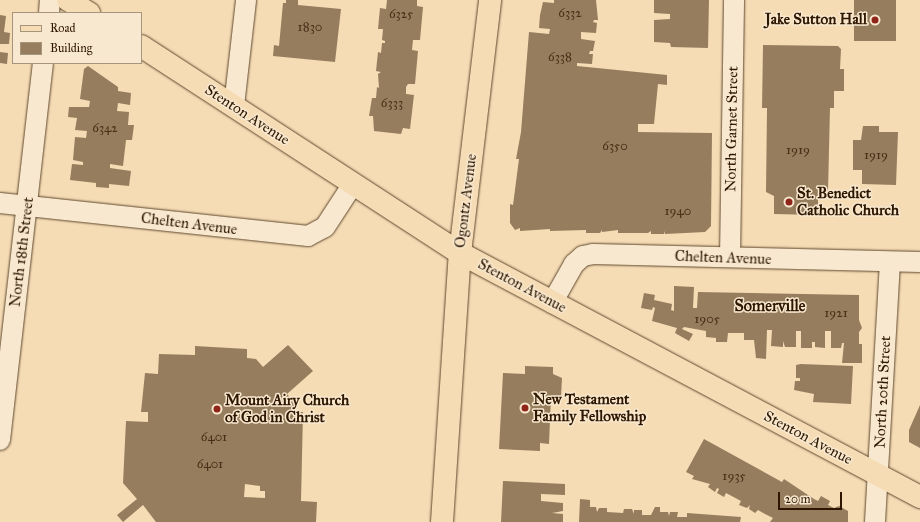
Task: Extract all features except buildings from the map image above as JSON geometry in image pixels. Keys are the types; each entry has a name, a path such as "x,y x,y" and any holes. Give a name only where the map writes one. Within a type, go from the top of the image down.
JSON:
{"main road":[{"path":"68,0 87,12"},
{"name":"Ogontz Avenue","path":"442,522 460,253 490,0"},
{"name":"Stenton Avenue","path":"142,47 460,253 920,497"}],"street":[{"path":"49,12 50,0"},
{"path":"234,106 246,0"},
{"name":"North Garnet Street","path":"730,257 734,0"},
{"name":"North 18th Street","path":"0,440 43,64"},
{"name":"Chelten Avenue","path":"0,203 308,236 325,227 353,184"},
{"name":"Chelten Avenue","path":"552,303 574,264 583,256 730,257 920,262"},
{"name":"North 20th Street","path":"875,522 890,262"}],"place":[{"name":"Jake Sutton Hall","path":"875,20"},
{"name":"St. Benedict Catholic Church","path":"789,202"},
{"name":"New Testament Family Fellowship","path":"525,408"},
{"name":"Mount Airy Church of God in Christ","path":"217,409"}],"district":[{"name":"Somerville","path":"770,306"}]}
